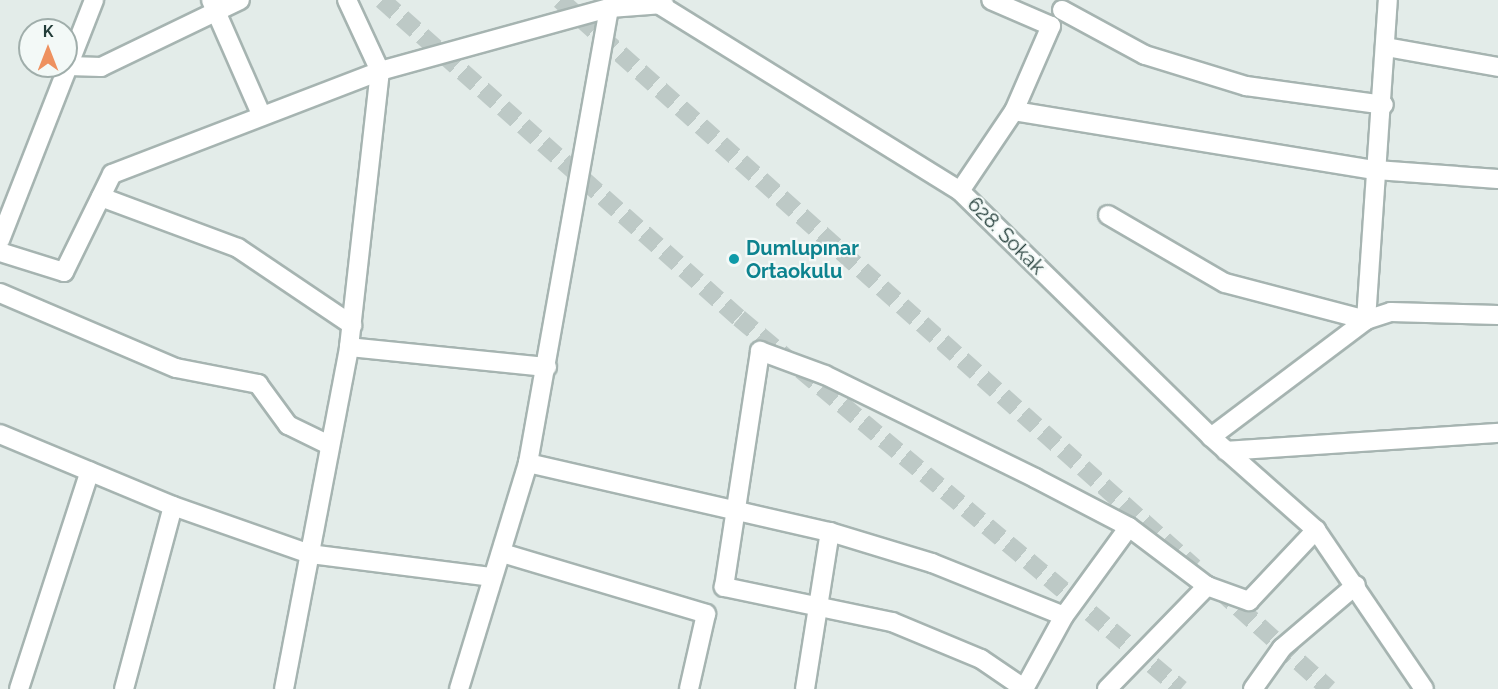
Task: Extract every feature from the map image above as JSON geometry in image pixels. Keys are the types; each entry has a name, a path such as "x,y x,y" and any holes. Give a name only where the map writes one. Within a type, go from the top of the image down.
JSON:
{"street":[{"path":"78,42 94,0"},
{"path":"78,67 101,68 214,6 240,0"},
{"path":"284,689 349,347 380,71 347,0"},
{"path":"991,0 1051,26"},
{"path":"1366,320 1376,170 1384,105 1388,0"},
{"path":"0,252 64,272 112,174 261,114 380,71 609,8 660,2"},
{"name":"628. Sokak","path":"660,2 960,191 1210,437 1316,530 1356,585 1424,689"},
{"path":"960,191 1014,111 1051,26 1065,5 1145,55 1246,86 1384,105"},
{"path":"214,6 261,114"},
{"path":"459,689 528,463 547,367 609,8"},
{"path":"1386,47 1498,67"},
{"path":"0,240 64,78"},
{"path":"1014,111 1376,170 1498,179"},
{"path":"101,197 238,248 352,325"},
{"path":"1108,215 1225,283 1366,320"},
{"path":"0,293 176,368 258,384 288,425 329,446"},
{"path":"1210,437 1366,320 1391,312 1498,315"},
{"path":"349,347 547,367"},
{"path":"689,689 706,614 724,587 760,351 825,375 1129,527 1207,586 1249,601 1316,530"},
{"path":"1226,451 1498,433"},
{"path":"0,434 173,506 310,554 492,577"},
{"path":"528,463 830,532 932,563 1064,616"},
{"path":"19,689 90,471"},
{"path":"124,689 173,506"},
{"path":"724,587 822,604 892,622 981,659 1024,689 1064,616 1129,527"},
{"path":"805,689 822,604 830,532"},
{"path":"502,553 706,614"},
{"path":"1253,689 1282,648 1356,585"},
{"path":"1107,689 1207,586"}],"tunnel":[{"path":"382,0 739,318 1181,689"},
{"path":"560,0 1194,567"},
{"path":"1219,590 1329,689"}],"place":[{"name":"Dumlupınar Ortaokulu","path":"734,259"}]}
